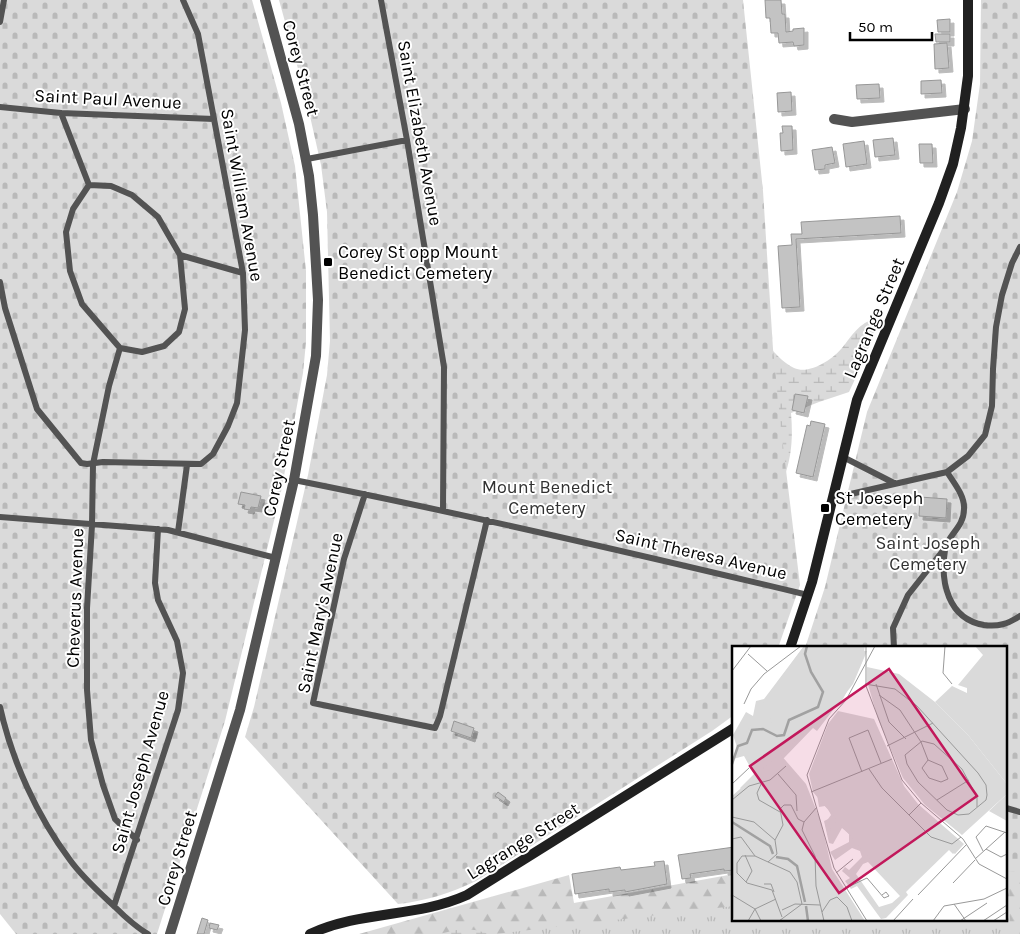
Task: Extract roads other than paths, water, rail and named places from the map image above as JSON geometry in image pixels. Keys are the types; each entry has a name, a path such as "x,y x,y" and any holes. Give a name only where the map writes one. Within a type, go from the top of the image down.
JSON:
{"main road":[{"name":"Lagrange Street","path":"791,646 808,595 860,392 944,189 956,152 968,76 968,0"},
{"name":"Lagrange Street","path":"310,934 347,920 423,909 442,905 468,895 732,729"}],"street":[{"name":"Corey Street","path":"170,934 234,731 294,480 311,392 318,339 318,300 312,195 307,159 287,75 265,0"},
{"path":"834,119 852,122 964,109"}],"lane":[{"path":"0,22 4,0"},
{"name":"Saint William Avenue","path":"93,464 103,462 201,464 213,454 228,426 237,403 245,330 243,273 198,34 183,0"},
{"name":"Saint Elizabeth Avenue","path":"381,0 407,140 444,367 443,509"},
{"name":"Saint Paul Avenue","path":"0,107 62,113 214,119"},
{"path":"62,113 89,185"},
{"path":"307,159 407,140"},
{"path":"89,185 112,186 132,195 158,217 180,255 185,309 179,332 164,346 142,352 120,348 82,304 70,271 66,232 73,208 89,185"},
{"path":"833,498 947,472 968,456 985,435 992,406 996,327 1002,295 1012,263 1020,247"},
{"path":"180,255 243,273"},
{"path":"0,282 5,308 37,409 80,463 93,464"},
{"name":"Cheverus Avenue","path":"120,348 109,386 93,464 92,525 87,608 87,690 91,740 103,785 115,819 137,840"},
{"path":"843,457 894,484"},
{"path":"178,532 187,465"},
{"path":"894,646 893,628 908,596 963,521 965,507 962,496 947,472"},
{"name":"Saint Theresa Avenue","path":"294,480 443,509 808,595"},
{"name":"Saint Mary's Avenue","path":"365,494 344,559 313,703 435,728 440,716 487,520"},
{"path":"0,517 158,529 178,532 276,558"},
{"name":"Saint Joseph Avenue","path":"114,906 178,710 183,673 177,641 158,600 155,582 158,529"},
{"path":"945,547 943,567 945,584 950,601 958,613 971,623 990,626 1008,624 1020,616"},
{"path":"0,707 18,763 39,811 70,860 94,888 148,934"}],"place":[{"name":"Corey St opp Mount Benedict Cemetery","path":"328,262"},
{"name":"St Joeseph Cemetery","path":"825,508"}],"park label":[{"name":"Mount Benedict Cemetery","path":"547,497"},
{"name":"Saint Joseph Cemetery","path":"928,553"}]}
